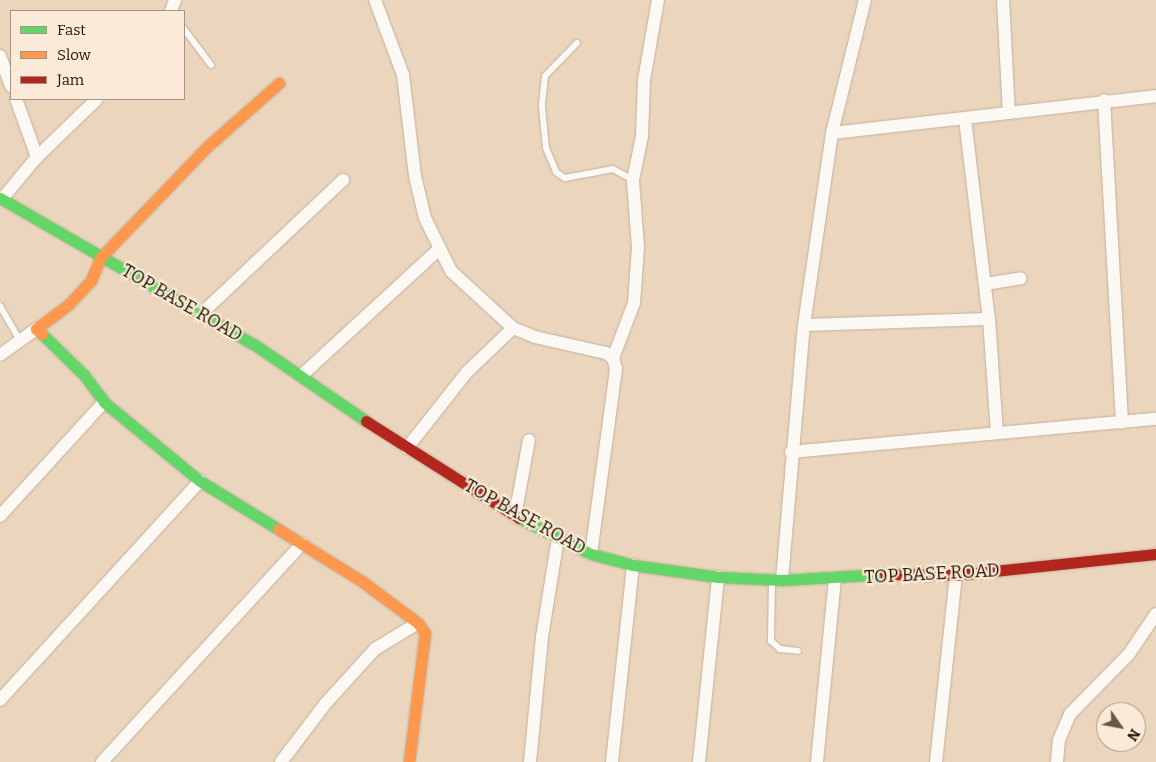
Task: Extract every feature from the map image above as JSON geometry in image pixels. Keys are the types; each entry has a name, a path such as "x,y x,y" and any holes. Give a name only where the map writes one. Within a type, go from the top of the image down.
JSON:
{"street":[{"path":"375,0 403,75 415,176 426,218 451,271 513,328 535,337 606,353 613,358"},
{"path":"591,554 616,370 613,358 634,303 638,247 632,180 642,136 644,80 658,0"},
{"path":"777,580 804,325 832,133 865,0"},
{"path":"1003,0 1009,113"},
{"path":"0,56 10,83"},
{"path":"0,355 74,299 91,280 101,257 208,146 279,83"},
{"path":"832,133 965,119 1104,100 1156,96"},
{"path":"16,100 37,157"},
{"path":"1,199 37,157 95,100"},
{"path":"1104,100 1122,422"},
{"path":"965,119 989,319 997,433"},
{"path":"202,313 343,180"},
{"name":"TOP BASE ROAD","path":"1,199 202,313 301,376 407,448 515,516 591,554 633,565 718,577 777,580 835,579 886,574 956,575 1156,554"},
{"path":"301,376 439,249"},
{"path":"985,284 1021,278"},
{"path":"804,325 989,319"},
{"path":"36,328 84,375 104,402 200,481 363,582 418,623 425,633 425,645 409,762"},
{"path":"407,448 467,372 513,328"},
{"path":"0,516 104,402"},
{"path":"791,452 1156,418"},
{"path":"515,516 528,440"},
{"path":"0,700 200,481"},
{"path":"530,762 542,637 558,538"},
{"path":"102,762 302,544"},
{"path":"612,762 633,565"},
{"path":"936,762 956,575"},
{"path":"699,762 718,577"},
{"path":"817,762 835,579"},
{"path":"1057,762 1059,740 1070,714 1129,654 1156,614"},
{"path":"281,762 326,703 375,650 418,623"}],"lane":[{"path":"185,30 211,65"},
{"path":"576,43 545,76 542,107 549,156 556,172 565,178 613,169 632,180"},
{"path":"0,306 20,340"},
{"path":"777,580 771,641 780,649 798,651"}],"traffic: fast":[{"path":"0,198 255,345 366,421"},
{"path":"42,334 84,375 104,402 200,481 278,529"},
{"path":"519,518 591,554 633,565 718,577 782,580 885,574"}],"traffic: slow":[{"path":"42,334 36,329 68,305 91,280 101,257 208,146 279,83"},
{"path":"278,529 363,582 418,623 425,633 409,762"}],"traffic: jam":[{"path":"366,421 519,518"},
{"path":"885,574 956,575 1156,554"}]}
